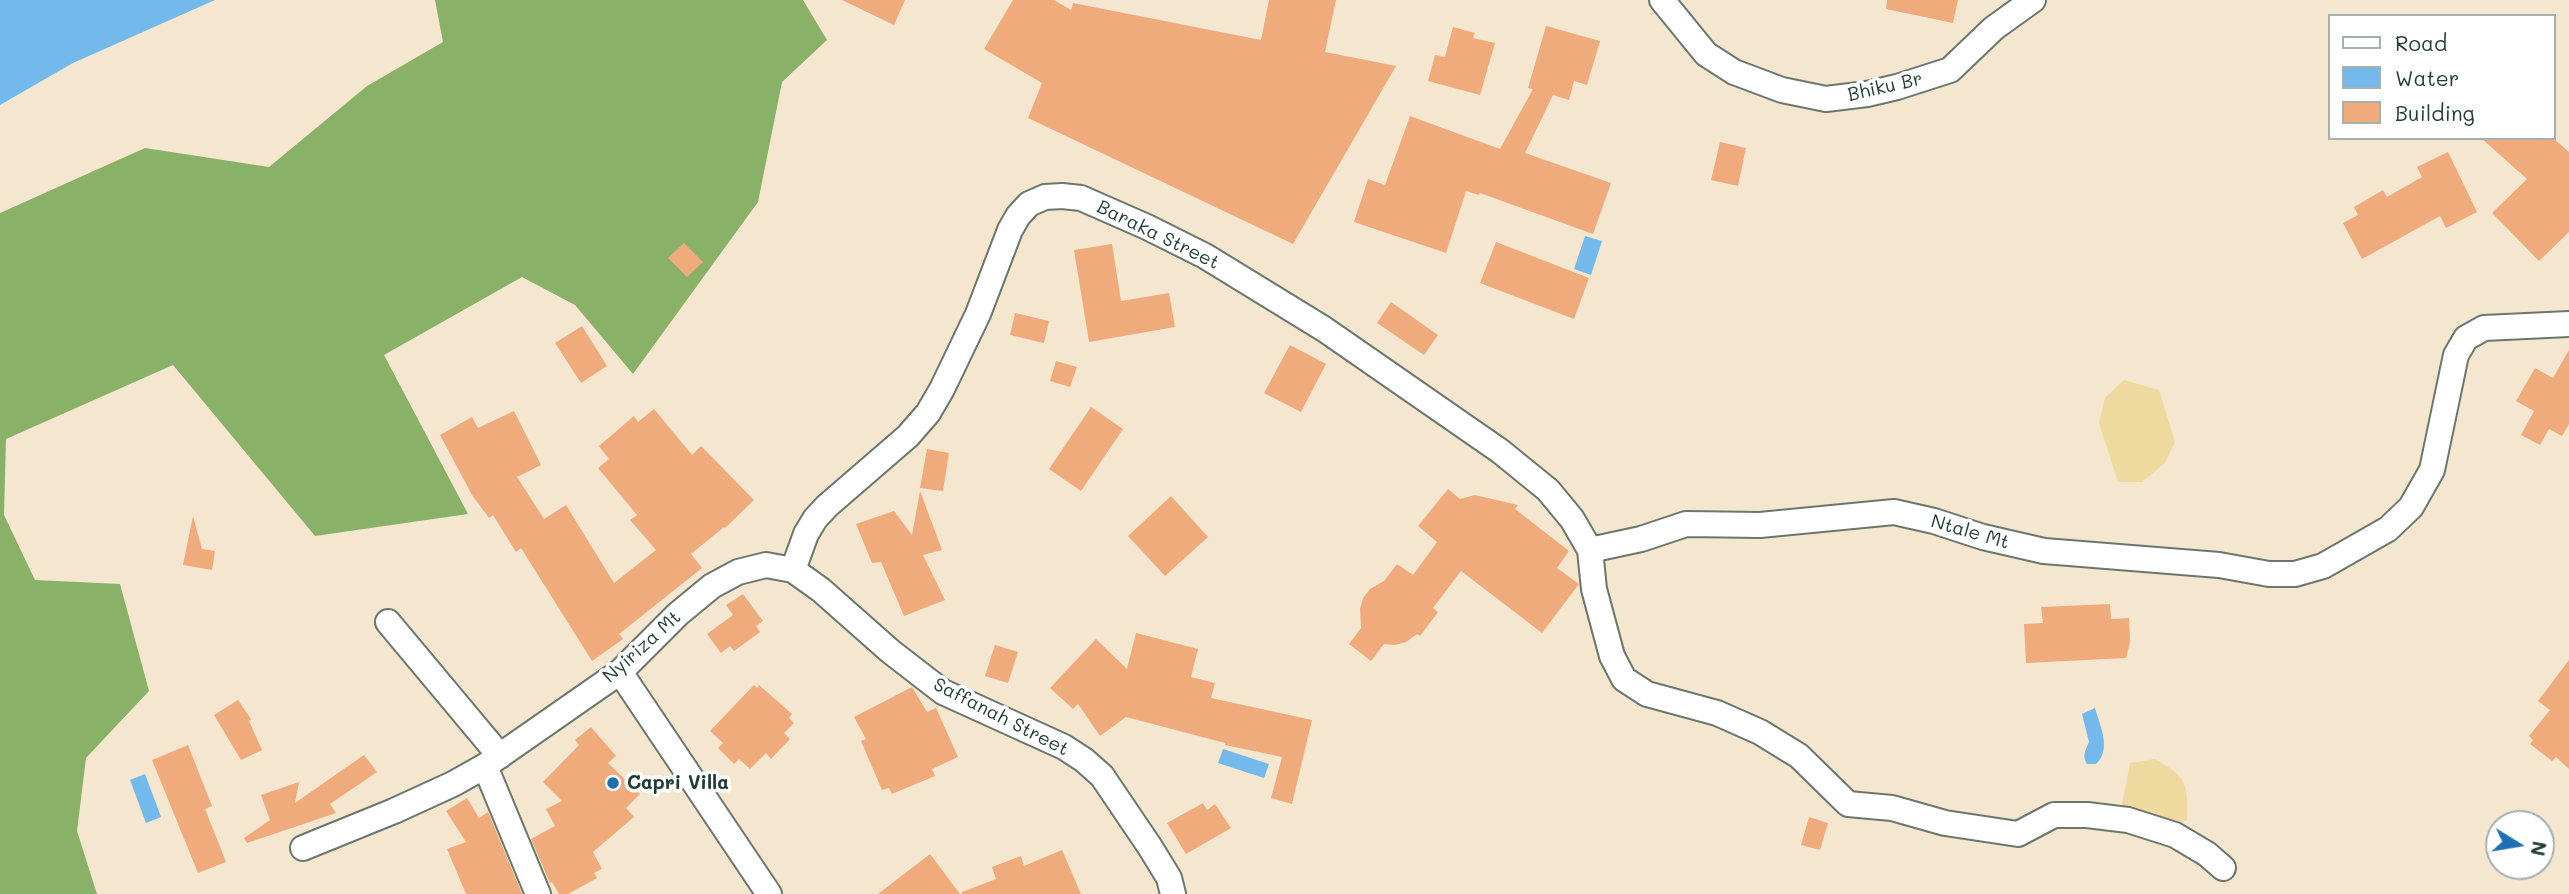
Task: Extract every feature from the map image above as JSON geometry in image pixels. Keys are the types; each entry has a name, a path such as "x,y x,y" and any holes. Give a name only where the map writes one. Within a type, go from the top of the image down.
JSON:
{"street":[{"name":"Bhiku Br","path":"1662,0 1706,54 1734,72 1782,90 1826,99 1867,94 1950,70 1994,28 2033,0"},
{"name":"Baraka Street","path":"793,570 806,534 815,519 908,436 928,413 978,314 1010,230 1018,216 1029,204 1045,197 1062,196 1097,203 1158,232 1205,256 1324,329 1500,451 1548,490 1572,519 1590,550"},
{"name":"Ntale Mt","path":"1590,550 1686,524 1760,525 1894,512 2044,551 2219,565 2269,574 2295,574 2323,566 2388,529 2411,508 2432,470 2456,355 2466,338 2484,328 2569,324"},
{"path":"1590,550 1594,589 1612,656 1624,679 1647,694 1717,713 1760,732 1800,756 1848,804 1892,808 1945,823 2018,834 2054,815 2087,815 2128,820 2175,835 2207,854 2224,868"},
{"name":"Nyiriza Mt","path":"303,848 453,784 492,761 620,672 678,614 712,586 738,572 766,565 793,570"},
{"name":"Saffanah Street","path":"793,570 821,590 890,651 943,692 1064,747 1084,760 1102,776 1150,847 1169,878 1173,894"},
{"path":"387,622 492,761 538,894"},
{"path":"620,672 769,894"}],"green space":[{"path":"435,0 803,0 827,40 782,82 758,202 633,374 575,305 522,277 384,355 468,514 315,536 173,365 6,439 4,515 35,580 120,584 149,691 86,758 77,831 97,894 0,894 0,213 145,148 269,167 367,86 443,42"}],"sand":[{"path":"2124,380 2159,390 2175,442 2165,463 2142,482 2118,482 2099,423 2105,398"},
{"path":"2155,759 2174,771 2186,789 2187,820 2174,826 2121,810 2130,763"}],"water":[{"path":"0,0 215,0 73,63 0,105"},
{"path":"1585,236 1602,241 1591,275 1574,269"},
{"path":"2095,708 2102,729 2103,752 2096,764 2087,764 2084,756 2089,742 2082,714"},
{"path":"1223,749 1269,764 1264,778 1218,763"},
{"path":"145,774 161,817 146,823 130,780"}],"building":[{"path":"842,0 905,0 894,25"},
{"path":"1013,0 1054,0 1071,10 1073,3 1261,40 1269,0 1336,0 1325,52 1396,66 1293,244 1028,118 1042,83 984,49"},
{"path":"1887,0 1958,0 1953,23 1886,9"},
{"path":"1546,26 1600,41 1587,85 1574,81 1569,100 1553,95 1525,153 1611,183 1593,234 1480,193 1479,195 1466,191 1446,253 1354,222 1368,179 1385,185 1410,116 1500,149 1533,89 1528,88"},
{"path":"1453,27 1475,33 1473,38 1495,43 1480,95 1428,81 1435,55 1445,57"},
{"path":"2483,140 2555,140 2569,152 2569,232 2539,261 2492,213 2527,179"},
{"path":"1720,142 1746,148 1738,186 1711,180"},
{"path":"2448,152 2477,212 2446,228 2440,216 2362,259 2343,223 2358,215 2354,207 2383,190 2387,197 2422,177 2417,167"},
{"path":"1496,242 1589,278 1574,319 1480,283"},
{"path":"684,243 703,262 687,277 668,258"},
{"path":"1112,244 1121,301 1169,293 1175,327 1089,342 1074,250"},
{"path":"1391,302 1438,335 1424,355 1377,323"},
{"path":"1015,313 1049,321 1044,343 1010,335"},
{"path":"582,326 607,366 581,383 555,343"},
{"path":"1290,345 1326,364 1301,412 1264,393"},
{"path":"2569,350 2569,424 2562,436 2549,429 2540,445 2521,435 2534,411 2516,401 2535,368 2553,378"},
{"path":"1056,361 1077,367 1070,387 1050,381"},
{"path":"1091,407 1123,429 1081,491 1049,469"},
{"path":"654,409 692,455 701,446 754,500 725,528 691,554 702,568 619,634 623,639 592,661 521,548 516,552 493,515 489,518 472,495 440,435 472,417 478,428 514,411 541,465 517,477 544,519 566,505 614,583 656,550 630,520 637,515 598,468 609,459 599,446 634,416 638,422"},
{"path":"927,449 949,453 943,491 920,488"},
{"path":"1448,489 1460,499 1475,495 1518,505 1515,509 1569,551 1557,568 1579,584 1542,633 1461,571 1433,608 1438,612 1420,636 1417,634 1406,642 1395,645 1384,644 1371,661 1349,644 1361,628 1360,609 1363,598 1370,589 1384,581 1397,564 1413,575 1437,542 1418,526"},
{"path":"920,491 942,550 923,555 945,600 904,616 881,562 872,563 856,524 894,511 912,535"},
{"path":"1171,496 1208,537 1165,576 1128,536"},
{"path":"193,516 202,549 215,551 212,570 183,565"},
{"path":"743,594 763,621 756,626 760,632 734,651 730,646 721,653 707,634 733,615 726,605"},
{"path":"2110,604 2111,619 2129,618 2130,642 2126,658 2026,663 2024,624 2043,623 2041,607"},
{"path":"1136,633 1198,649 1191,677 1215,683 1211,698 1312,720 1292,804 1271,798 1282,757 1225,745 1126,717 1100,736 1078,704 1073,709 1050,688 1096,639 1127,669"},
{"path":"995,645 1018,652 1008,683 985,676"},
{"path":"2569,660 2569,769 2556,757 2552,761 2530,744 2533,740 2529,736 2550,710 2538,701"},
{"path":"754,685 757,688 759,685 792,714 789,718 794,723 784,733 790,739 771,759 766,753 750,769 739,759 734,764 718,748 723,743 710,731"},
{"path":"912,687 927,712 936,708 958,757 932,769 935,776 892,794 889,788 882,790 861,741 866,739 854,717"},
{"path":"238,700 251,719 249,721 262,750 241,760 214,715"},
{"path":"591,727 616,756 608,763 640,794 626,808 634,817 593,852 602,869 594,873 597,878 568,894 559,894 552,882 550,883 531,839 555,826 546,809 562,801 543,782 579,745 575,740"},
{"path":"188,745 212,806 205,809 226,862 198,873 152,760"},
{"path":"364,755 377,772 330,804 336,813 247,843 244,838 270,820 261,795 299,782 295,803"},
{"path":"467,798 479,818 488,812 522,894 466,894 447,849 466,842 446,811"},
{"path":"1203,803 1207,810 1215,804 1231,828 1186,854 1167,823"},
{"path":"1809,817 1828,823 1820,850 1801,845"},
{"path":"1062,850 1081,894 962,894 996,879 992,867 1021,856 1024,866"},
{"path":"930,854 960,894 878,894"}],"place":[{"name":"Capri Villa","path":"613,783"}]}
